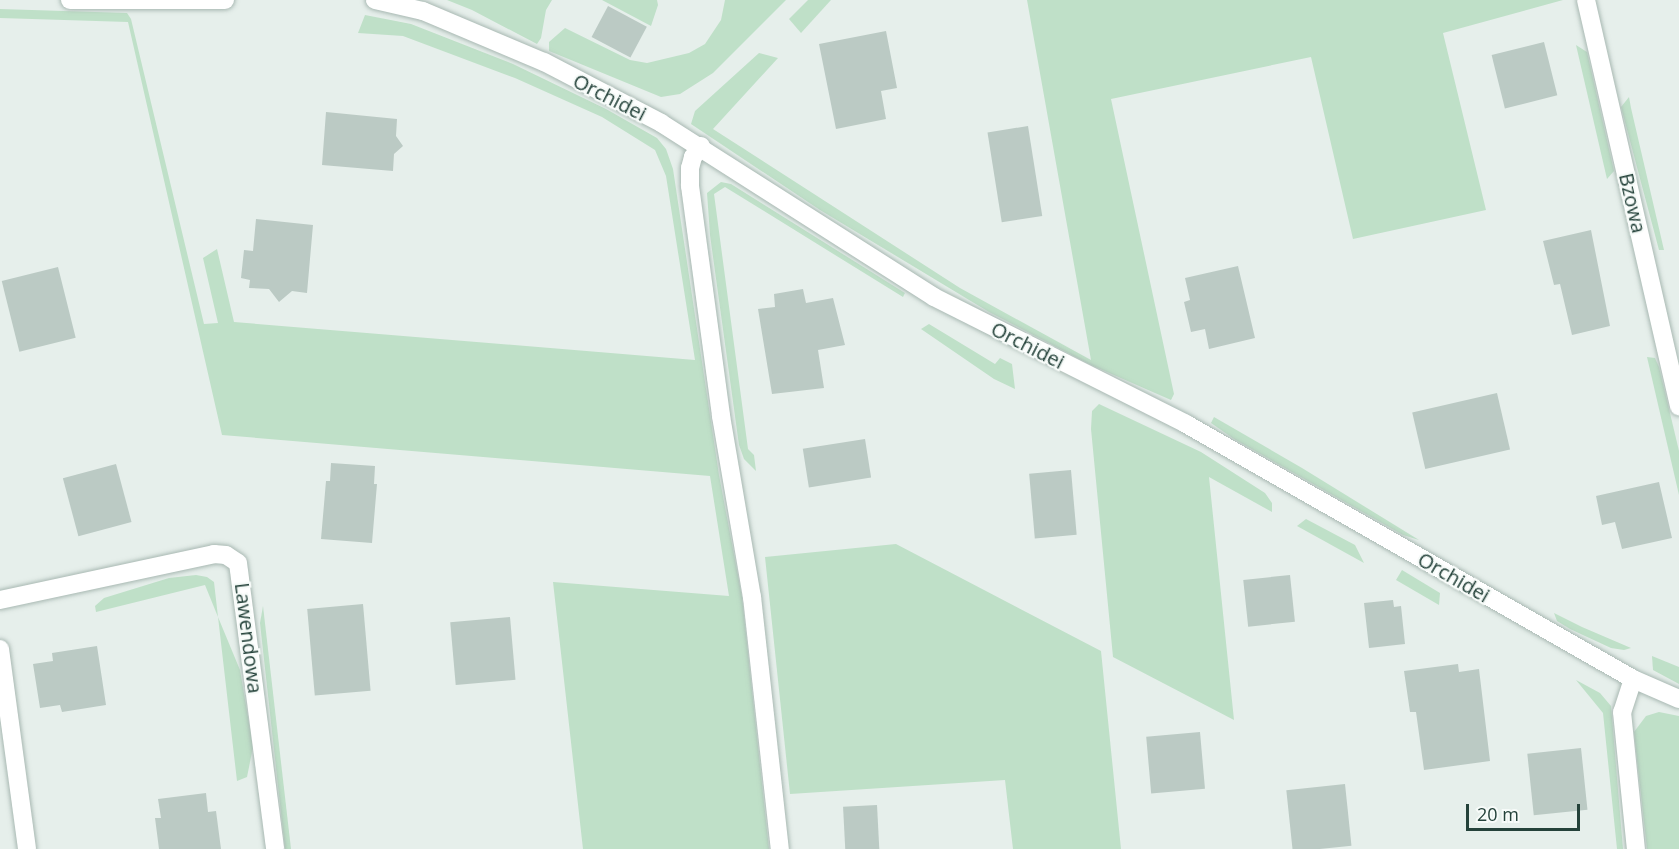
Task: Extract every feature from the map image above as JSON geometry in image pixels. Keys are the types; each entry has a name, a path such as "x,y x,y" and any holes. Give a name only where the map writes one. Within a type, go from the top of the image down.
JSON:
{"street":[{"path":"70,0 225,0"},
{"name":"Orchidei","path":"375,0 423,10 544,62 701,146 934,297 1186,424 1633,679 1679,699"},
{"name":"Bzowa","path":"1586,0 1679,406"},
{"path":"701,146 692,163 690,186 721,416 752,597 780,849"},
{"name":"Lawendowa","path":"0,600 214,554 226,555 238,563 275,849"},
{"path":"0,649 27,849"},
{"path":"1633,679 1622,712 1636,849"}],"green space":[{"path":"447,0 552,0 546,10 541,38 537,44 472,10"},
{"path":"602,0 657,0 658,5 651,26"},
{"path":"725,0 786,0 713,73 680,94 661,97 549,51 549,42 565,28 630,60 647,63 689,53 705,44 721,20"},
{"path":"808,0 831,0 801,33 789,19"},
{"path":"1027,0 1563,0 1443,33 1486,210 1353,239 1311,57 1111,99 1174,394 1171,400 1091,365 989,312 820,210 691,124 695,111 759,53 778,58 713,129 960,288 1091,360"},
{"path":"0,9 127,13 131,19 204,324 218,323 203,258 217,249 234,322 695,360 666,176 655,150 602,117 515,78 403,36 358,33 365,15 411,24 513,64 606,109 657,138 666,149 673,169 719,475 742,597 769,849 583,849 553,582 729,596 710,476 222,435 128,22 0,18"},
{"path":"1576,45 1587,52 1614,171 1607,179"},
{"path":"1629,97 1664,250 1659,250 1621,107"},
{"path":"721,182 731,184 905,293 903,297 725,187 714,194 748,449 754,455 756,471 744,459 739,445 710,235 707,193"},
{"path":"929,324 995,364 1000,358 1012,364 1015,389 994,379 921,329"},
{"path":"1647,357 1655,358 1659,367 1679,451 1679,495"},
{"path":"1099,404 1201,452 1265,493 1272,503 1272,512 1209,477 1234,720 1113,657 1091,429 1092,411"},
{"path":"1214,417 1419,540 1403,535 1234,439 1211,423"},
{"path":"1306,519 1355,545 1364,563 1297,526"},
{"path":"896,544 1101,651 1121,849 1013,849 1005,780 790,794 765,557"},
{"path":"1402,570 1440,593 1439,605 1396,580"},
{"path":"196,575 207,577 214,582 218,617 205,585 96,612 95,606 104,598 169,578"},
{"path":"263,606 291,849 285,849 260,623"},
{"path":"1554,613 1631,648 1624,650 1611,648 1570,629 1557,621"},
{"path":"218,617 240,670 253,747 247,777 237,781"},
{"path":"1652,656 1679,667 1679,684 1653,670"},
{"path":"1576,680 1600,693 1611,706 1623,849 1617,849 1603,713"},
{"path":"1659,712 1679,716 1679,849 1647,849 1634,732 1646,716"}],"building":[{"path":"608,6 647,27 630,58 592,37"},
{"path":"886,31 897,88 881,91 886,119 836,129 819,44"},
{"path":"1544,42 1557,95 1505,108 1492,55"},
{"path":"326,112 397,119 396,136 403,146 394,154 393,171 322,165"},
{"path":"1028,126 1042,216 1002,222 988,132"},
{"path":"256,219 313,225 307,293 292,291 279,302 269,289 249,288 250,280 241,278 244,250 253,251"},
{"path":"1591,230 1610,326 1572,335 1560,284 1554,285 1543,241"},
{"path":"1238,266 1255,338 1209,349 1205,329 1191,332 1184,302 1190,300 1185,278"},
{"path":"58,267 76,338 19,352 2,281"},
{"path":"803,289 806,303 833,298 845,345 818,350 824,388 772,394 758,309 775,307 774,294"},
{"path":"1497,393 1510,450 1425,469 1412,413"},
{"path":"865,439 871,478 809,487 803,449"},
{"path":"331,463 375,466 374,484 377,484 372,543 321,539 326,481 330,481"},
{"path":"116,464 132,522 78,536 63,478"},
{"path":"1071,470 1077,535 1035,538 1029,474"},
{"path":"1659,482 1672,538 1622,549 1615,522 1602,525 1596,496"},
{"path":"1290,575 1295,622 1248,627 1243,580"},
{"path":"1393,600 1394,607 1401,606 1405,644 1369,648 1364,603"},
{"path":"363,604 371,691 315,696 307,609"},
{"path":"510,617 515,680 456,685 450,622"},
{"path":"97,646 106,705 62,712 60,705 40,708 33,664 53,661 52,653"},
{"path":"1458,664 1459,672 1479,669 1490,761 1424,770 1416,712 1410,712 1404,671"},
{"path":"1200,732 1205,789 1151,793 1146,737"},
{"path":"1581,748 1587,810 1534,815 1527,754"},
{"path":"1345,784 1351,846 1293,849 1286,790"},
{"path":"206,793 208,812 216,811 221,849 159,849 155,818 161,818 158,799"},
{"path":"877,805 879,849 845,849 843,807"}]}
